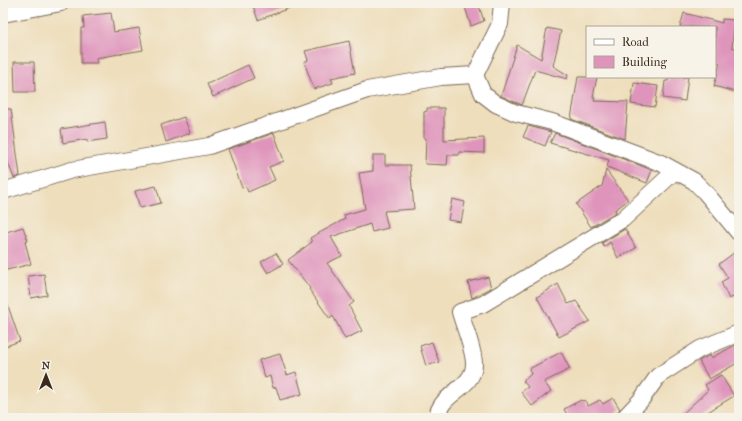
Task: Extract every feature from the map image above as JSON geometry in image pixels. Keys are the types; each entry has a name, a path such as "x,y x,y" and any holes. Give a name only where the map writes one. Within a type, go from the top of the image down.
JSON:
{"street":[{"path":"3,14 61,3"},
{"path":"502,3 500,24 474,75 482,94 496,104 516,113 552,122 584,133 661,163 700,186 739,233"},
{"path":"3,191 72,170 209,146 367,90 434,78 474,75"},
{"path":"437,418 447,400 468,382 473,375 474,362 460,312 483,304 623,219 675,171"},
{"path":"624,418 641,400 658,376 700,349 739,333"}],"building":[{"path":"260,3 300,4 258,20 253,6"},
{"path":"478,3 484,21 471,26 465,7"},
{"path":"111,13 114,32 139,28 143,50 96,58 97,63 81,63 81,28 84,28 83,16"},
{"path":"684,13 722,23 722,19 735,20 732,47 739,50 739,78 735,92 714,86 720,63 716,61 716,26 680,26"},
{"path":"547,28 561,31 553,66 568,75 567,79 535,70 522,105 501,96 517,45 541,59"},
{"path":"349,41 355,73 331,78 333,83 314,89 304,62 308,60 305,51"},
{"path":"14,62 34,62 35,92 15,92"},
{"path":"248,65 254,78 213,97 207,84"},
{"path":"578,77 597,78 593,97 595,97 594,101 628,102 625,139 571,119"},
{"path":"669,78 688,78 685,101 663,98 665,81 668,81"},
{"path":"634,83 658,86 655,107 631,104"},
{"path":"427,108 444,108 444,140 484,138 484,153 459,152 459,155 448,155 447,165 425,164 426,138 424,138 424,112 427,111"},
{"path":"3,109 11,109 20,176 14,178 3,150"},
{"path":"184,117 190,133 166,142 161,125"},
{"path":"105,122 107,139 87,142 87,139 63,143 61,129"},
{"path":"528,126 551,132 545,146 523,137"},
{"path":"274,133 284,161 269,167 275,180 248,192 246,187 242,188 228,149"},
{"path":"555,133 652,170 647,183 607,167 609,160 550,143"},
{"path":"373,155 385,155 385,165 410,165 414,209 384,211 388,228 372,232 370,224 331,237 342,256 327,263 354,302 349,306 362,331 345,339 333,316 330,319 309,289 310,288 288,260 312,242 310,238 345,219 344,215 365,209 359,173 373,171"},
{"path":"606,170 628,200 615,210 616,212 591,227 576,204 602,186"},
{"path":"156,186 161,203 140,208 135,191"},
{"path":"452,199 465,202 461,222 448,220"},
{"path":"23,227 28,241 25,242 31,264 3,271 3,233"},
{"path":"625,229 636,248 618,258 610,242 604,247 602,243"},
{"path":"739,249 739,297 738,295 729,299 721,282 728,278 719,264"},
{"path":"276,253 283,264 268,273 261,262"},
{"path":"44,274 47,295 31,298 28,276"},
{"path":"488,277 491,288 472,298 468,282"},
{"path":"558,284 568,304 576,301 590,321 559,337 537,297"},
{"path":"3,297 5,297 20,341 3,347"},
{"path":"432,342 439,362 426,366 420,346"},
{"path":"739,343 739,362 709,379 699,361 710,355 711,358"},
{"path":"561,352 570,369 544,382 551,391 532,406 521,392 528,387 523,381 531,374 529,369"},
{"path":"280,354 287,375 296,372 302,394 280,400 276,387 273,388 270,376 265,378 259,360"},
{"path":"721,375 734,396 698,418 678,418 708,390 705,385"},
{"path":"613,398 620,409 614,418 565,418 568,417 564,409 581,400 585,400 588,406 600,400 603,404"}]}
